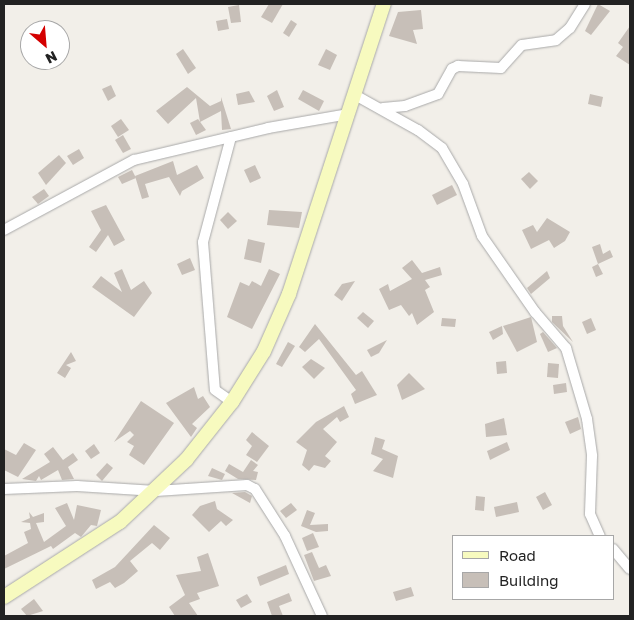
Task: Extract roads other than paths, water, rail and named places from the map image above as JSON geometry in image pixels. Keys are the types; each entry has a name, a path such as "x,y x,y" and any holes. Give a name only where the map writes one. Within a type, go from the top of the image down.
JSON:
{"main road":[{"path":"4,597 82,549 156,490 232,402 264,351 289,294 384,4"}],"street":[{"path":"382,108 405,106 438,94 452,68 458,66 501,68 522,45 556,40 570,28 585,4"},
{"path":"355,95 382,108 442,148 463,184 482,236 535,312 566,348 587,419 592,473 588,501 591,522 599,535"},
{"path":"4,230 134,160 231,136 349,114"},
{"path":"231,136 204,242 216,390 232,402"},
{"path":"4,489 77,486 156,490 237,483 255,489 286,536 322,616"},
{"path":"614,550 630,569"}]}
